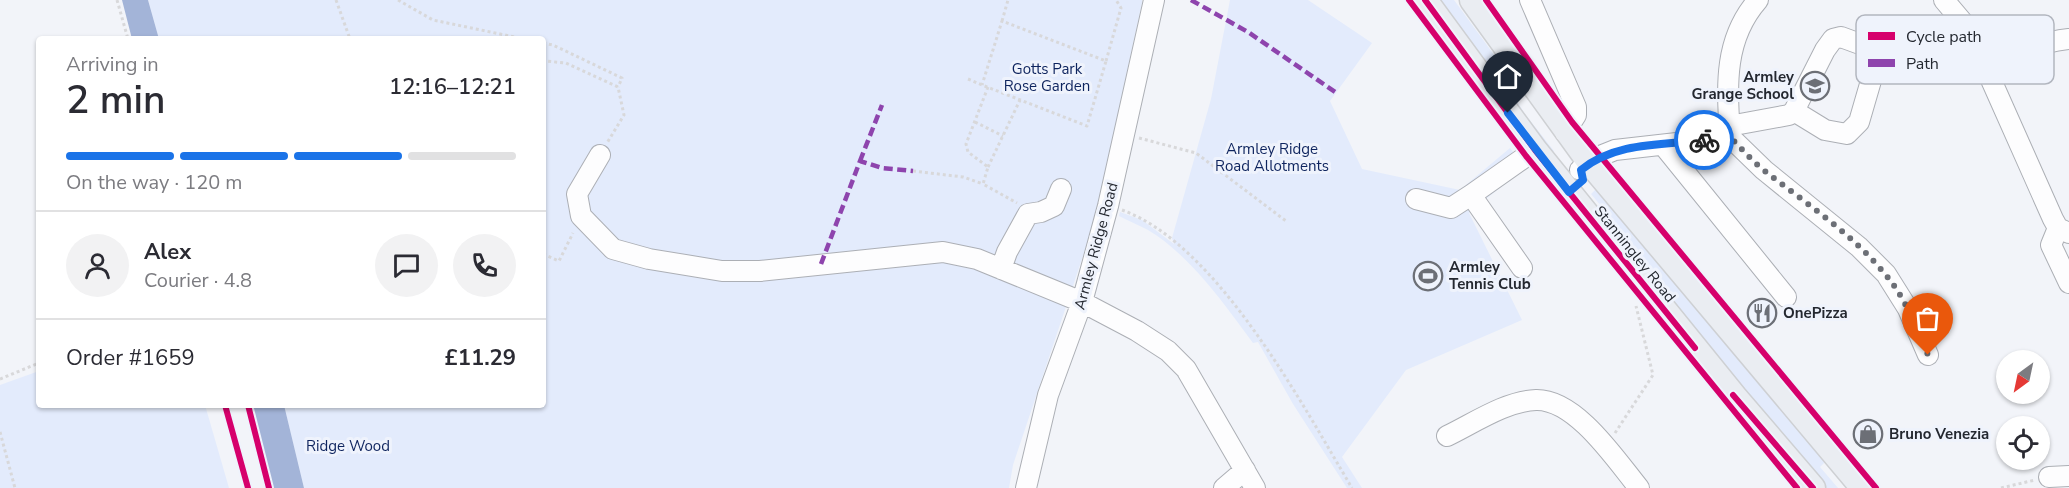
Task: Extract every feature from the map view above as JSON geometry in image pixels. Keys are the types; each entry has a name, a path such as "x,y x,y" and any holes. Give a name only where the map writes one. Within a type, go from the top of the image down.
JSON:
{"main road":[{"name":"Stanningley Road","path":"1425,0 1535,150 1576,164 1863,488"},
{"name":"Stanningley Road","path":"1472,0 1530,83 1576,164 1626,262 1735,397 1813,488"}],"street":[{"name":"Armley Ridge Road","path":"1026,488 1048,395 1082,302 1108,206 1154,0"},
{"path":"1530,0 1576,107 1576,164 1615,150 1663,145 1729,132 1789,115 1794,111 1829,43 1840,37 1856,43"},
{"path":"1758,0 1748,12 1735,37 1727,79 1729,132 1764,170 1859,247 1886,274 1908,309 1928,355"},
{"path":"1944,0 1957,15"},
{"path":"2054,41 2069,39"},
{"path":"1794,111 1825,130 1847,134 1855,129 1859,122 1869,84"},
{"path":"1993,84 2063,230 2051,245 2069,283"},
{"path":"1663,145 1786,297"},
{"path":"1416,199 1451,208 1535,150"},
{"path":"600,155 577,194 581,216 613,249 649,260 722,271 760,271 943,252 977,259 1082,302 1137,330 1168,351 1186,369 1255,488"},
{"path":"1001,269 1010,245 1028,214 1041,212 1054,206 1061,189"},
{"path":"1471,195 1522,268"},
{"path":"1447,436 1503,409 1537,400 1561,407 1581,421 1639,488"},
{"path":"1224,488 1245,470"},
{"path":"2049,477 2069,476"}],"path":[{"path":"117,0 127,36"},
{"path":"336,0 349,36"},
{"path":"398,0 433,20 510,36"},
{"path":"982,85 1008,0"},
{"path":"968,79 1087,126 1121,8 1116,0"},
{"path":"1002,21 1106,61"},
{"path":"546,44 622,78 618,87 624,115 600,155"},
{"path":"546,61 566,63 618,87"},
{"path":"988,87 966,144 968,152 988,167"},
{"path":"983,184 988,167 1020,100"},
{"path":"975,122 1003,136"},
{"path":"1124,134 1196,153 1286,221"},
{"path":"913,171 963,177 983,184 1016,202 1028,214"},
{"path":"1108,206 1142,217 1168,236 1215,282 1269,350 1352,488"},
{"path":"546,255 559,261 581,216"},
{"path":"1605,447 1653,375 1636,306"},
{"path":"0,379 36,364"},
{"path":"249,408 269,488"},
{"path":"0,432 15,488"},
{"path":"2001,488 2049,477"}],"green space":[{"path":"148,0 1142,0 1094,223 1013,465 1009,488 304,488 285,408 546,408 546,36 158,36"},
{"name":"Armley Ridge Road Allotments","path":"1230,0 1308,0 1372,43 1330,101 1362,169 1460,190 1510,148 1525,167 1469,213 1522,320 1406,370 1342,457 1362,488 1347,488 1293,404 1258,342 1253,343 1206,282 1163,240 1119,216 1120,212 1142,220 1174,244 1172,238 1211,99"},
{"path":"1435,0 1454,0 1500,63 1515,98 1525,114 1554,151 1549,155"},
{"path":"1596,189 1826,461 1820,467 1838,488 1826,488 1638,265 1627,237 1591,194"},
{"path":"36,372 36,408 206,408 229,488 0,488 0,385"}],"water":[{"path":"122,0 148,0 158,36 131,36"},
{"path":"253,408 285,408 304,488 273,488"}],"marked path":[{"path":"1191,0 1248,32 1338,94"},
{"path":"860,161 882,105"},
{"path":"821,264 860,161 882,168 913,171"}],"cycle path":[{"path":"1409,0 1526,156 1797,488"},
{"path":"1425,0 1535,150 1695,348"},
{"path":"1486,0 1572,122 1876,488"},
{"path":"1733,395 1813,488"},
{"path":"226,408 248,488"},
{"path":"249,408 269,488"}],"way so far":[{"path":"1704,140 1730,137 1764,170 1859,247 1886,274 1908,309 1928,355"}],"place":[{"name":"Armley Grange School","path":"1815,86"},
{"name":"Armley Tennis Club","path":"1428,276"},
{"name":"OnePizza","path":"1762,313"},
{"name":"Bruno Venezia","path":"1868,434"}],"route":[{"path":"1508,113 1569,192 1583,180 1581,170 1600,156 1615,150 1704,140"}],"park label":[{"name":"Gotts Park Rose Garden","path":"1047,78"},
{"name":"Ridge Wood","path":"348,446"}]}
